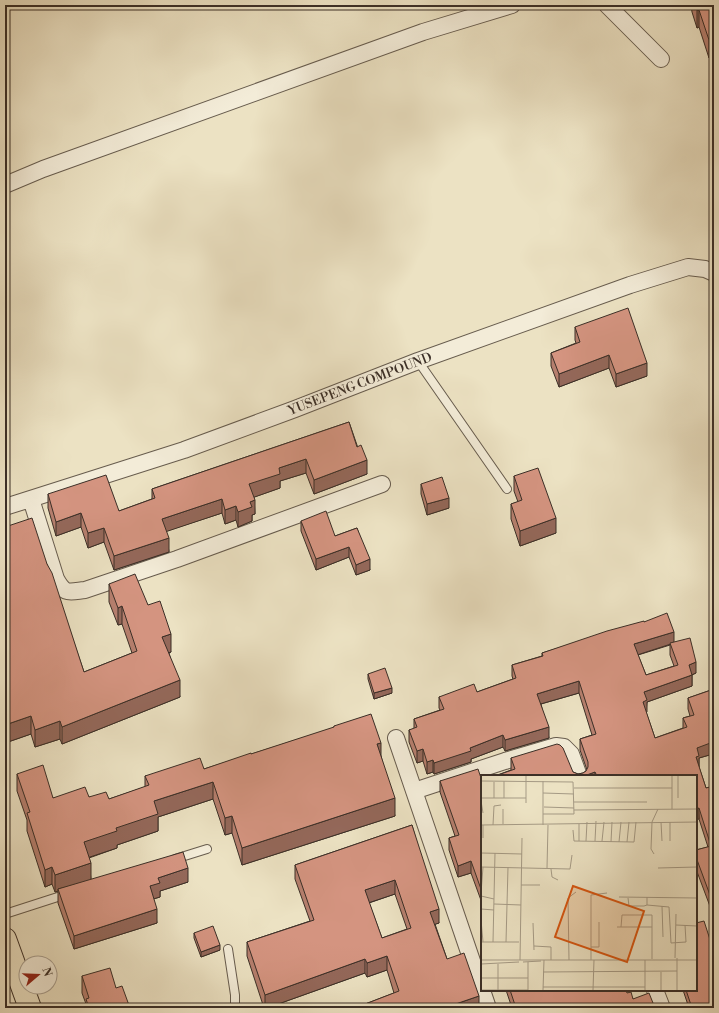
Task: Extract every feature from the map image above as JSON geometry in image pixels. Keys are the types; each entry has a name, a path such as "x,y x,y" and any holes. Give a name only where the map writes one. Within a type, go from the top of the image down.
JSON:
{"main road":[{"path":"5,939 30,1008"}],"street":[{"path":"5,184 423,32 512,5"},
{"path":"607,5 661,59"},
{"name":"YUSEPENG COMPOUND","path":"5,507 184,450 418,361 630,285 688,267 705,269 714,273"},
{"path":"31,499 56,579 61,588 69,592 85,590 177,559 382,484"},
{"path":"396,738 481,987"},
{"path":"414,791 556,746 564,747 571,754 579,775"},
{"path":"482,991 488,1008"},
{"path":"656,991 662,1008"}],"lane":[{"path":"418,361 506,489"},
{"path":"169,861 207,849"},
{"path":"5,914 72,893"},
{"path":"228,949 235,1008"}],"building":[{"path":"695,5 714,5 714,39 709,40 699,10 697,10"},
{"path":"628,308 647,363 616,374 609,355 559,374 551,353 580,342 575,327"},
{"path":"349,422 357,447 361,445 367,460 314,480 306,459 279,468 280,474 249,484 255,500 250,502 252,507 238,512 236,506 225,510 222,499 162,519 169,538 114,556 104,528 88,533 81,513 56,522 48,494 106,475 119,511 155,498 152,489"},
{"path":"538,468 556,518 520,531 511,504 522,500 514,476"},
{"path":"442,477 449,498 427,504 421,484"},
{"path":"326,511 335,536 357,528 370,559 356,565 349,547 316,559 301,521"},
{"path":"32,518 47,564 52,573 84,672 137,651 122,606 118,608 109,584 135,574 148,605 160,601 171,634 162,637 180,680 62,727 60,721 35,730 31,716 5,725 5,527"},
{"path":"667,613 674,632 634,644 646,675 678,665 670,643 690,638 696,662 689,665 692,675 644,692 647,700 643,702 655,738 687,727 683,718 694,715 688,698 714,689 714,737 711,738 713,742 697,748 699,756 696,757 706,788 714,786 714,906 697,860 697,850 711,846 699,808 697,809 697,775 596,775 595,772 587,775 498,775 515,769 511,758 557,744 563,748 573,772 578,774 586,771 588,762 580,739 596,734 579,681 537,694 549,727 505,740 503,735 470,748 471,751 434,763 433,760 427,762 423,749 417,751 409,730 417,727 414,719 444,709 439,697 474,684 477,692 516,678 512,665 543,656 542,653 607,631 644,622"},
{"path":"385,668 392,688 374,693 368,674"},
{"path":"371,714 381,743 377,744 395,798 242,848 232,816 225,818 213,782 154,801 158,814 116,828 117,831 84,842 91,863 55,875 52,867 45,870 27,813 30,812 17,774 43,765 53,798 85,787 89,797 106,792 109,799 149,785 145,776 200,758 204,769"},
{"path":"478,769 481,778 481,889 471,861 458,866 449,838 459,835 440,781"},
{"path":"412,825 439,909 430,912 447,959 464,953 479,996 444,1008 361,1008 360,1006 399,991 387,956 367,963 365,959 265,995 247,942 314,920 295,865","holes":["395,880 411,928 382,938 365,890"]},
{"path":"183,852 188,868 158,878 160,883 150,886 157,909 74,936 58,889"},
{"path":"704,921 714,952 714,1008 692,1008 686,991 697,991 697,923"},
{"path":"213,926 220,945 201,952 194,933"},
{"path":"110,968 116,988 122,986 130,1008 89,1008 86,999 89,998 82,976"},
{"path":"510,991 626,991 627,993 631,992 633,999 649,993 655,1008 516,1008"}]}
